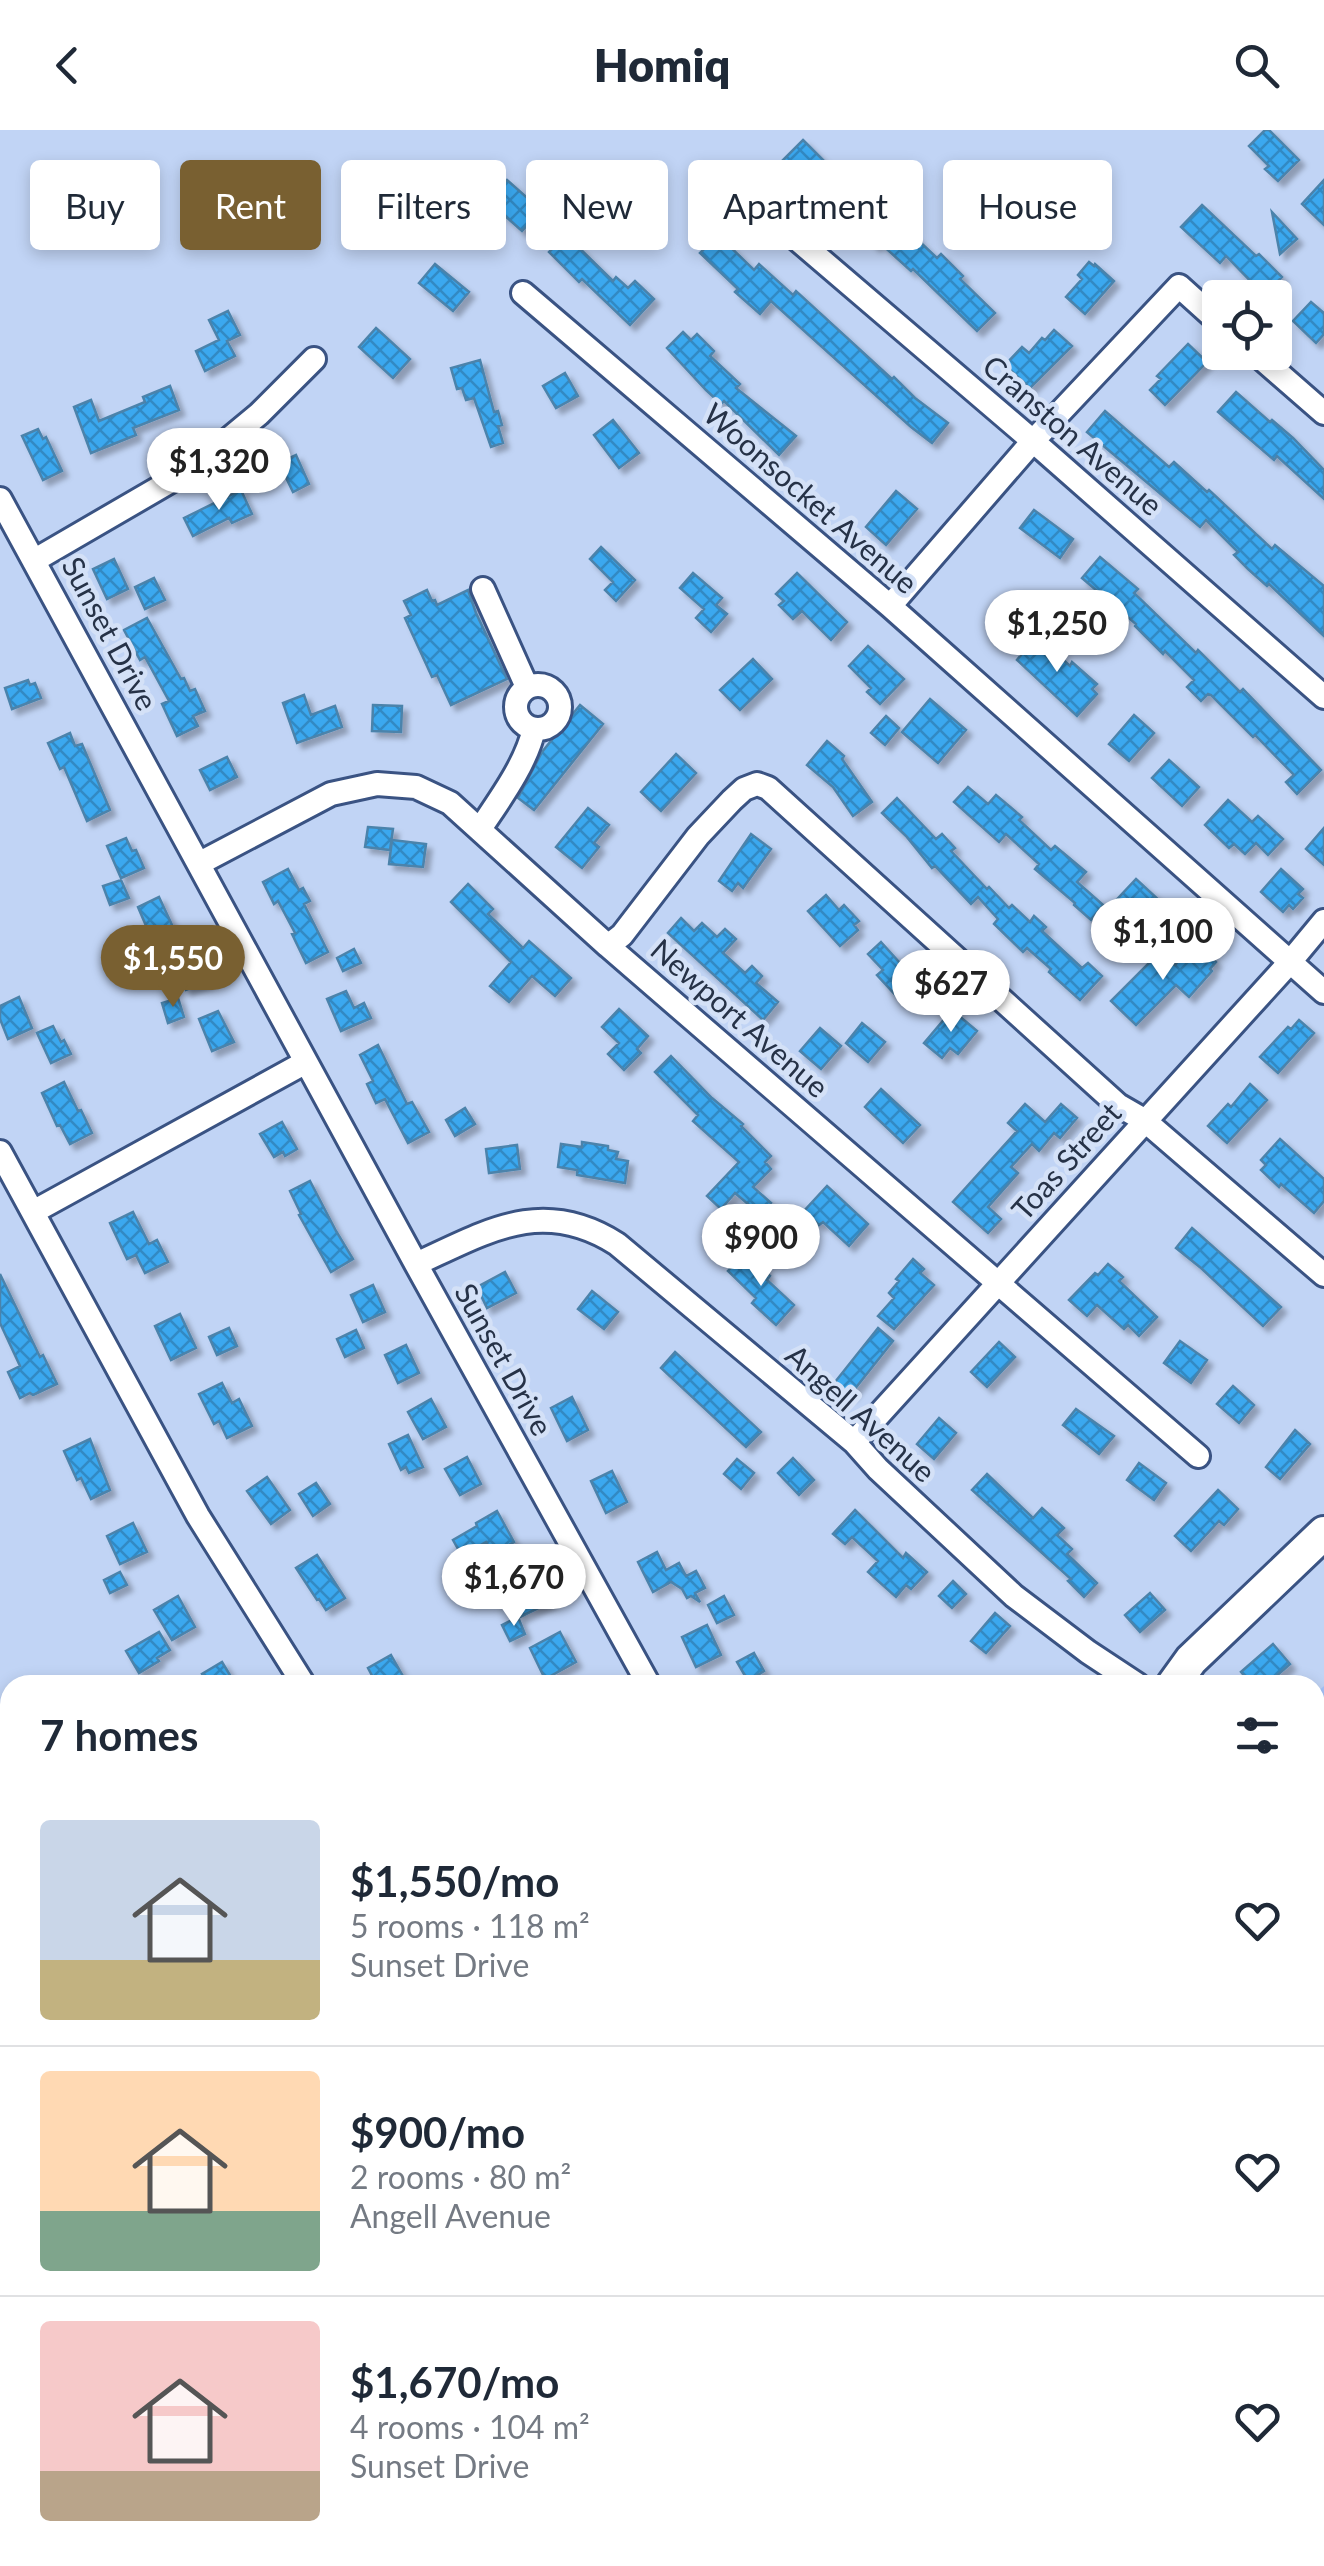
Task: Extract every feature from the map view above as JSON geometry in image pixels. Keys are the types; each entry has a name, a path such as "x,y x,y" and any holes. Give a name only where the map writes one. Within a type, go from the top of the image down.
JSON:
{"street":[{"name":"Cranston Avenue","path":"810,250 1324,697"},
{"path":"890,606 1033,441 1178,286 1202,307"},
{"name":"Woonsocket Avenue","path":"523,293 890,606 1324,992"},
{"path":"35,560 195,467 259,414 314,358"},
{"path":"1274,370 1324,414"},
{"name":"Sunset Drive","path":"0,499 642,1675"},
{"path":"483,588 527,687"},
{"path":"537,684 554,690 560,704 552,724 534,729 522,723 516,710 518,696 527,687 537,684"},
{"path":"480,829 502,796 534,729"},
{"name":"Newport Avenue","path":"200,864 331,794 377,784 416,787 450,804 608,946 1198,1456"},
{"path":"608,946 622,935 698,836 744,788 757,784 768,788 1118,1105 1144,1120 1324,1275"},
{"name":"Toas Street","path":"854,1442 1324,922"},
{"path":"32,1212 306,1062"},
{"path":"0,1152 198,1516 298,1675"},
{"name":"Angell Avenue","path":"416,1264 492,1229 531,1220 576,1225 597,1232 854,1442 1014,1596 1123,1675"},
{"path":"1180,1675 1324,1533"}],"building":[{"path":"1265,130 1299,160 1278,181 1249,146"},
{"path":"803,140 823,160 783,160"},
{"path":"1324,180 1324,225 1302,204"},
{"path":"506,181 526,197 526,227 522,231 506,217"},
{"path":"1202,205 1282,277 1249,280 1226,256 1220,263 1181,227"},
{"path":"1272,212 1297,239 1280,254"},
{"path":"923,245 937,258 941,254 995,313 977,331 888,250 923,250"},
{"path":"581,250 613,281 616,277 628,288 635,281 654,299 630,325 549,252"},
{"path":"733,250 754,270 759,264 793,295 796,291 892,379 948,423 932,443 771,301 760,314 700,253"},
{"path":"1089,262 1114,281 1085,314 1066,297 1082,279 1078,275"},
{"path":"435,264 469,292 453,311 419,283"},
{"path":"1311,302 1324,313 1324,334 1316,343 1293,321"},
{"path":"228,311 240,335 227,341 235,356 205,371 196,351 219,340 209,320"},
{"path":"376,328 410,359 393,378 359,347"},
{"path":"1054,330 1072,346 1030,388 1005,365 1022,347 1029,353"},
{"path":"683,332 691,340 697,334 714,351 710,356 740,384 736,388 796,436 779,455 724,401 721,404 706,390 667,348"},
{"path":"1188,344 1202,357 1202,367 1165,405 1150,390 1161,379 1157,376"},
{"path":"480,360 494,412 498,411 502,425 498,426 503,443 491,447 474,398 466,400 462,388 457,389 451,368"},
{"path":"565,373 578,396 556,408 543,386"},
{"path":"170,386 179,410 133,428 136,435 91,453 74,407 91,400 99,421 145,402 143,397"},
{"path":"1236,392 1293,438 1324,470 1324,499 1277,456 1274,460 1218,412"},
{"path":"1105,411 1169,467 1174,462 1272,549 1275,545 1324,586 1324,636 1248,569 1234,555 1238,552 1206,520 1200,527 1087,432"},
{"path":"613,420 639,453 619,468 594,435"},
{"path":"38,429 62,471 43,480 22,436"},
{"path":"296,455 309,484 293,492 279,463"},
{"path":"241,490 252,514 232,523 229,518 193,536 184,518"},
{"path":"896,491 917,509 886,545 866,527"},
{"path":"1034,510 1073,539 1060,558 1020,528"},
{"path":"601,547 635,580 616,601 605,590 613,582 590,559"},
{"path":"1100,557 1138,589 1134,593 1196,653 1198,650 1240,692 1243,689 1321,770 1297,794 1286,782 1294,775 1255,735 1211,695 1201,701 1187,687 1194,680 1082,578"},
{"path":"114,559 128,589 107,599 93,569"},
{"path":"693,573 722,598 716,605 727,614 711,632 696,618 704,609 680,588"},
{"path":"797,573 847,622 831,640 802,611 793,619 779,605 784,601 776,594"},
{"path":"154,578 165,600 145,609 135,587"},
{"path":"427,590 437,605 468,590 507,679 451,705 437,675 432,677 405,618 411,615 404,601"},
{"path":"1014,599 1034,615 1018,635 998,618"},
{"path":"147,618 181,679 190,691 195,689 205,711 193,716 198,726 177,736 162,704 169,701 145,657 140,660 124,630"},
{"path":"1034,633 1097,684 1092,689 1097,694 1077,716 1017,660 1021,655 1017,651"},
{"path":"868,646 904,679 880,704 867,692 871,688 849,666"},
{"path":"753,659 772,679 740,710 720,690"},
{"path":"28,680 30,685 35,683 41,698 12,709 5,688"},
{"path":"304,695 311,715 335,706 342,727 297,743 283,703"},
{"path":"930,699 966,730 938,763 902,732"},
{"path":"373,705 402,706 401,732 372,731"},
{"path":"580,705 603,724 534,810 518,798 542,752"},
{"path":"1134,715 1154,733 1129,761 1109,744"},
{"path":"886,716 899,728 885,745 871,733"},
{"path":"70,733 75,746 82,744 110,810 87,821 64,767 60,769 48,743"},
{"path":"827,741 844,756 842,759 872,802 853,816 833,787 807,765"},
{"path":"676,754 696,773 661,811 641,792"},
{"path":"227,757 237,777 210,790 200,770"},
{"path":"1169,760 1199,787 1182,806 1152,778"},
{"path":"968,787 988,804 996,795 1051,850 1055,846 1086,872 1077,882 1103,905 1091,920 1035,869 1039,864 1006,834 999,842 954,802"},
{"path":"897,798 936,839 942,834 955,848 951,851 987,889 1030,922 1034,916 1046,927 1042,931 1082,968 1088,963 1102,976 1080,1000 1049,972 1051,969 1027,948 1023,952 994,924 998,919 978,897 971,904 935,866 932,868 882,813"},
{"path":"1228,800 1252,822 1258,816 1283,839 1268,855 1256,843 1245,854 1234,844 1229,848 1205,825"},
{"path":"588,808 609,825 594,843 599,847 582,868 556,847"},
{"path":"368,827 393,829 390,850 365,847"},
{"path":"1324,828 1324,865 1306,849"},
{"path":"751,834 771,849 743,888 738,883 732,891 719,881"},
{"path":"126,838 144,868 121,878 107,846"},
{"path":"392,840 426,844 423,867 389,864"},
{"path":"288,869 310,901 304,904 328,952 306,963 292,934 295,933 263,882"},
{"path":"1281,869 1303,889 1298,894 1303,898 1293,909 1289,905 1283,912 1261,892"},
{"path":"1136,879 1161,902 1141,923 1130,913 1121,923 1107,910"},
{"path":"121,880 129,898 110,905 103,886"},
{"path":"468,884 493,909 488,914 523,948 529,941 571,978 555,996 532,976 509,1002 490,986 511,962 451,902"},
{"path":"826,895 839,910 844,905 859,921 854,925 858,930 840,946 808,911"},
{"path":"159,897 172,925 150,935 138,907"},
{"path":"681,918 694,931 702,923 717,937 725,929 736,939 723,953 745,973 752,966 762,976 756,983 778,1002 763,1020 668,933"},
{"path":"142,939 149,958 129,965 122,946"},
{"path":"881,942 917,982 899,999 877,975 883,970 868,954"},
{"path":"1200,947 1216,962 1189,997 1176,985 1136,1025 1111,1001 1160,952 1175,965 1188,950 1193,955"},
{"path":"354,949 361,963 343,971 337,958"},
{"path":"191,952 207,982 186,990 173,959"},
{"path":"346,991 354,1008 364,1003 371,1018 341,1031 327,999"},
{"path":"19,997 32,1028 8,1039 0,1019 0,1006"},
{"path":"178,998 184,1017 168,1023 162,1003"},
{"path":"619,1009 648,1036 637,1049 641,1053 624,1070 608,1054 619,1043 602,1027"},
{"path":"952,1010 977,1031 958,1054 950,1048 942,1058 924,1043"},
{"path":"218,1011 234,1042 212,1051 199,1019"},
{"path":"1299,1020 1314,1033 1278,1073 1260,1057"},
{"path":"862,1023 885,1042 868,1062 846,1043"},
{"path":"53,1026 71,1054 51,1063 37,1033"},
{"path":"820,1028 841,1046 821,1069 800,1051"},
{"path":"378,1045 407,1104 412,1102 429,1132 408,1143 385,1099 376,1103 367,1084 373,1081 360,1055"},
{"path":"671,1056 771,1156 765,1162 771,1169 753,1187 771,1203 761,1215 735,1193 721,1209 707,1196 739,1162 693,1121 698,1115 655,1072"},
{"path":"64,1082 92,1133 70,1144 42,1093"},
{"path":"1250,1084 1267,1100 1227,1143 1208,1126"},
{"path":"881,1089 920,1125 903,1143 865,1107"},
{"path":"1025,1104 1045,1122 1061,1104 1077,1118 1060,1138 1054,1133 1039,1151 1032,1144 1011,1167 1018,1173 988,1207 1001,1219 988,1233 953,1202 1017,1131 1008,1123"},
{"path":"465,1108 475,1124 455,1136 446,1120"},
{"path":"282,1122 297,1149 274,1157 260,1134"},
{"path":"1280,1139 1324,1179 1324,1201 1314,1213 1261,1170 1266,1165 1261,1160"},
{"path":"582,1142 608,1146 608,1150 618,1152 616,1159 628,1161 625,1183 577,1175 577,1170 558,1167 561,1144 582,1147"},
{"path":"517,1145 520,1169 489,1173 486,1149"},
{"path":"310,1181 353,1259 331,1272 290,1191"},
{"path":"827,1186 868,1224 849,1246 804,1211"},
{"path":"133,1212 149,1244 157,1240 168,1262 145,1273 136,1255 127,1259 110,1223"},
{"path":"1192,1228 1281,1307 1263,1326 1176,1248"},
{"path":"745,1252 794,1305 776,1325 752,1303 756,1298 728,1271"},
{"path":"913,1259 924,1269 920,1273 934,1285 894,1329 878,1316 894,1298 889,1293"},
{"path":"1108,1264 1123,1277 1119,1281 1157,1317 1139,1336 1128,1325 1124,1329 1097,1305 1087,1316 1069,1300"},
{"path":"505,1272 516,1293 487,1308 477,1287"},
{"path":"0,1274 57,1384 20,1398 8,1372 20,1366 0,1323"},
{"path":"373,1285 385,1312 363,1322 351,1295"},
{"path":"592,1291 618,1312 604,1329 578,1309"},
{"path":"180,1314 196,1348 171,1360 155,1326"},
{"path":"229,1328 237,1346 217,1355 209,1337"},
{"path":"878,1328 893,1341 850,1395 835,1382"},
{"path":"356,1330 364,1348 345,1357 337,1339"},
{"path":"1180,1341 1207,1360 1191,1383 1164,1363"},
{"path":"999,1342 1015,1357 987,1387 971,1372"},
{"path":"406,1345 419,1373 398,1383 385,1355"},
{"path":"675,1352 761,1432 746,1447 661,1368"},
{"path":"222,1383 232,1403 239,1399 252,1426 227,1438 219,1421 214,1424 199,1394"},
{"path":"1233,1386 1254,1405 1239,1423 1217,1404"},
{"path":"572,1397 588,1430 567,1441 551,1408"},
{"path":"431,1399 446,1427 423,1439 408,1412"},
{"path":"1076,1409 1114,1436 1099,1454 1063,1425"},
{"path":"939,1418 956,1433 934,1459 917,1444"},
{"path":"1295,1430 1310,1444 1280,1479 1266,1467"},
{"path":"408,1435 423,1467 409,1473 406,1467 401,1470 389,1444"},
{"path":"90,1439 110,1490 91,1499 64,1451"},
{"path":"467,1457 481,1484 460,1495 445,1469"},
{"path":"793,1458 814,1480 799,1495 778,1473"},
{"path":"737,1459 754,1473 741,1489 724,1474"},
{"path":"1139,1463 1166,1483 1154,1500 1127,1480"},
{"path":"612,1471 627,1502 606,1513 591,1481"},
{"path":"987,1474 1033,1518 1042,1508 1064,1528 1057,1535 1072,1549 1067,1554 1097,1583 1084,1597 1068,1581 1071,1579 972,1490"},
{"path":"267,1477 290,1510 271,1524 247,1491"},
{"path":"316,1483 330,1504 313,1516 299,1494"},
{"path":"1218,1490 1238,1509 1224,1525 1219,1521 1191,1551 1175,1536"},
{"path":"855,1510 903,1558 906,1553 927,1572 911,1589 906,1585 896,1597 868,1572 878,1561 852,1537 845,1544 833,1534"},
{"path":"497,1511 514,1542 493,1554 486,1542 462,1556 453,1540"},
{"path":"133,1523 147,1552 120,1564 107,1536"},
{"path":"657,1552 666,1570 679,1563 686,1576 696,1571 705,1588 695,1593 700,1602 691,1596 687,1598 671,1582 653,1592 638,1562"},
{"path":"317,1555 345,1598 326,1610 296,1568"},
{"path":"536,1570 551,1602 520,1617 504,1586"},
{"path":"120,1572 127,1585 110,1593 104,1580"},
{"path":"953,1581 966,1594 952,1608 939,1596"},
{"path":"1150,1593 1165,1610 1140,1632 1125,1615"},
{"path":"178,1596 195,1627 172,1640 154,1610"},
{"path":"724,1596 734,1615 717,1623 708,1605"},
{"path":"995,1613 1010,1626 986,1653 971,1641"},
{"path":"518,1617 525,1634 510,1641 502,1625"},
{"path":"707,1625 721,1655 696,1667 682,1637"},
{"path":"159,1632 170,1650 139,1673 126,1651"},
{"path":"560,1632 576,1662 552,1675 543,1675 530,1648"},
{"path":"1273,1644 1290,1664 1277,1675 1241,1672"},
{"path":"754,1653 764,1671 745,1675 737,1662"},
{"path":"391,1655 402,1675 372,1675 368,1668"},
{"path":"222,1662 230,1675 203,1675"}]}
